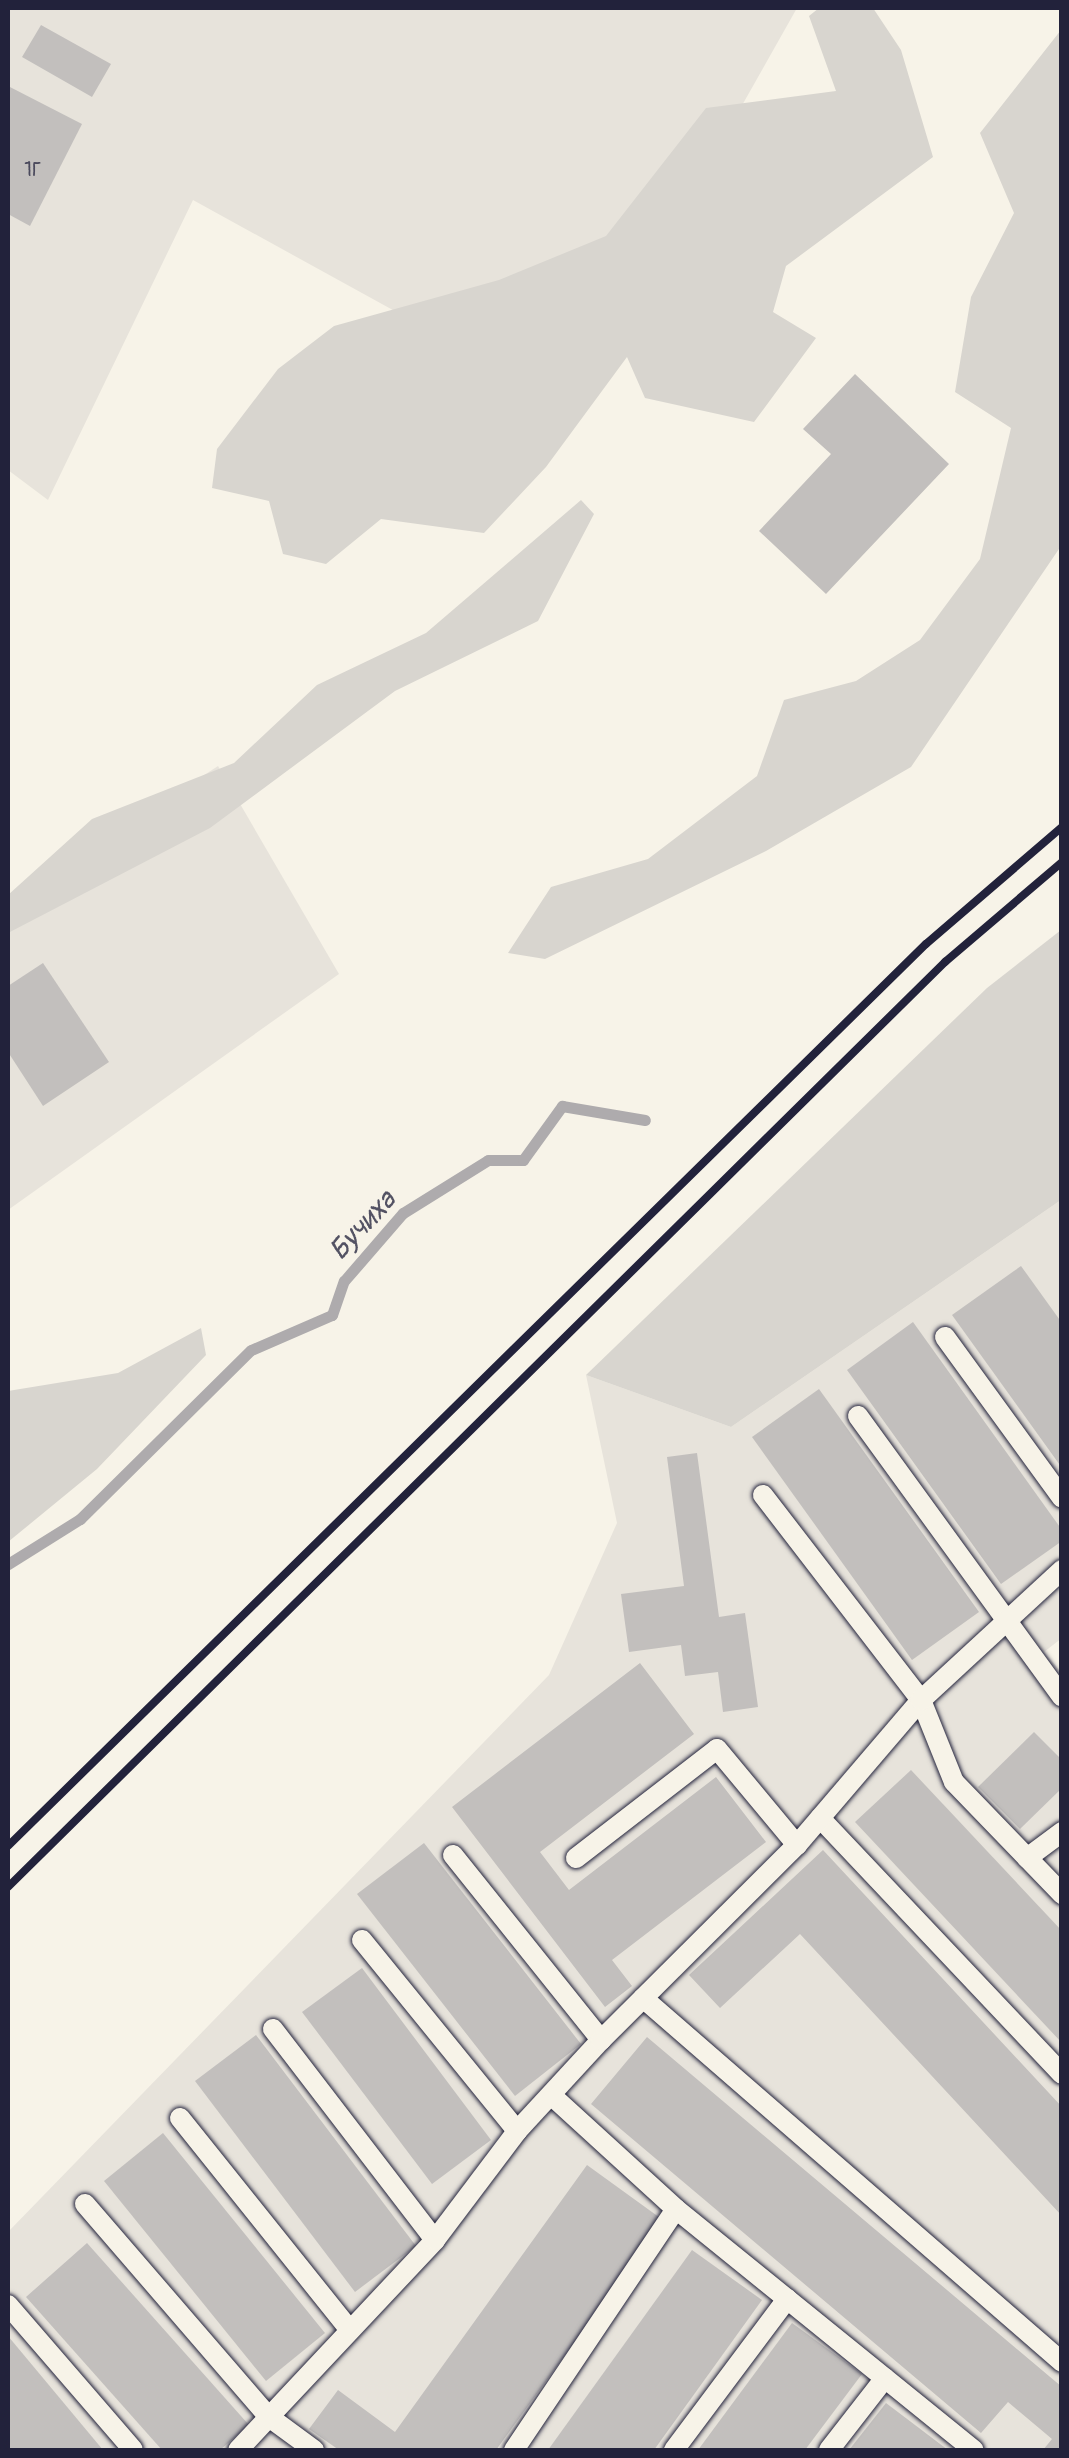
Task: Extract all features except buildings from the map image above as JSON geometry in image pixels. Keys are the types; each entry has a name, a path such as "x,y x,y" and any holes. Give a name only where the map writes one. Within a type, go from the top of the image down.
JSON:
{"lane":[{"path":"945,1337 1062,1498"},
{"path":"858,1416 1002,1620 1062,1696"},
{"path":"763,1495 921,1700 954,1782 1062,1894"},
{"path":"238,2450 435,2240 517,2131 601,2040 797,1845 921,1700 1002,1620 1062,1570"},
{"path":"576,1858 717,1749 797,1845"},
{"path":"820,1818 1062,2074"},
{"path":"1027,1858 1062,1832"},
{"path":"454,1856 601,2040"},
{"path":"362,1940 517,2131"},
{"path":"643,1998 1062,2362"},
{"path":"273,2030 435,2240"},
{"path":"551,2094 676,2209 974,2450"},
{"path":"180,2118 349,2329"},
{"path":"85,2204 270,2417 314,2450"},
{"path":"514,2450 676,2209"},
{"path":"674,2450 786,2298"},
{"path":"8,2304 133,2450"},
{"path":"829,2450 884,2378"}],"shaded area":[{"path":"8,8 797,8 571,408 193,200 48,500 8,470"},
{"path":"819,8 873,8 901,50 933,157 786,266 773,312 816,338 754,422 645,398 627,357 546,467 484,533 381,519 326,564 283,554 269,501 212,488 217,449 278,369 334,326 499,280 606,236 706,108 836,91 809,16"},
{"path":"1061,30 1061,546 911,767 766,851 545,959 508,953 551,887 648,859 757,776 784,700 856,681 920,640 980,559 1011,428 955,392 971,297 1014,213 980,133"},
{"path":"581,500 594,514 538,621 395,691 210,828 8,933 8,895 92,819 234,763 317,685 426,633"},
{"path":"218,766 339,974 8,1210 8,904"},
{"path":"1061,930 1061,1200 731,1427 586,1375 987,988"},
{"path":"1061,1200 1062,1638 1044,1652 1062,1673 1061,2450 8,2450 8,2232 549,1675 617,1523 586,1375 731,1427"},
{"path":"201,1328 206,1355 97,1469 8,1542 8,1391 118,1373"}],"waterway":[{"name":"Бучиха","path":"8,1564 80,1519 251,1350 332,1315 344,1281 403,1213 488,1160 523,1160 562,1106 645,1120"}],"railway":[{"path":"8,1846 926,944 1062,827"},
{"path":"8,1887 945,962 1062,862"}]}
